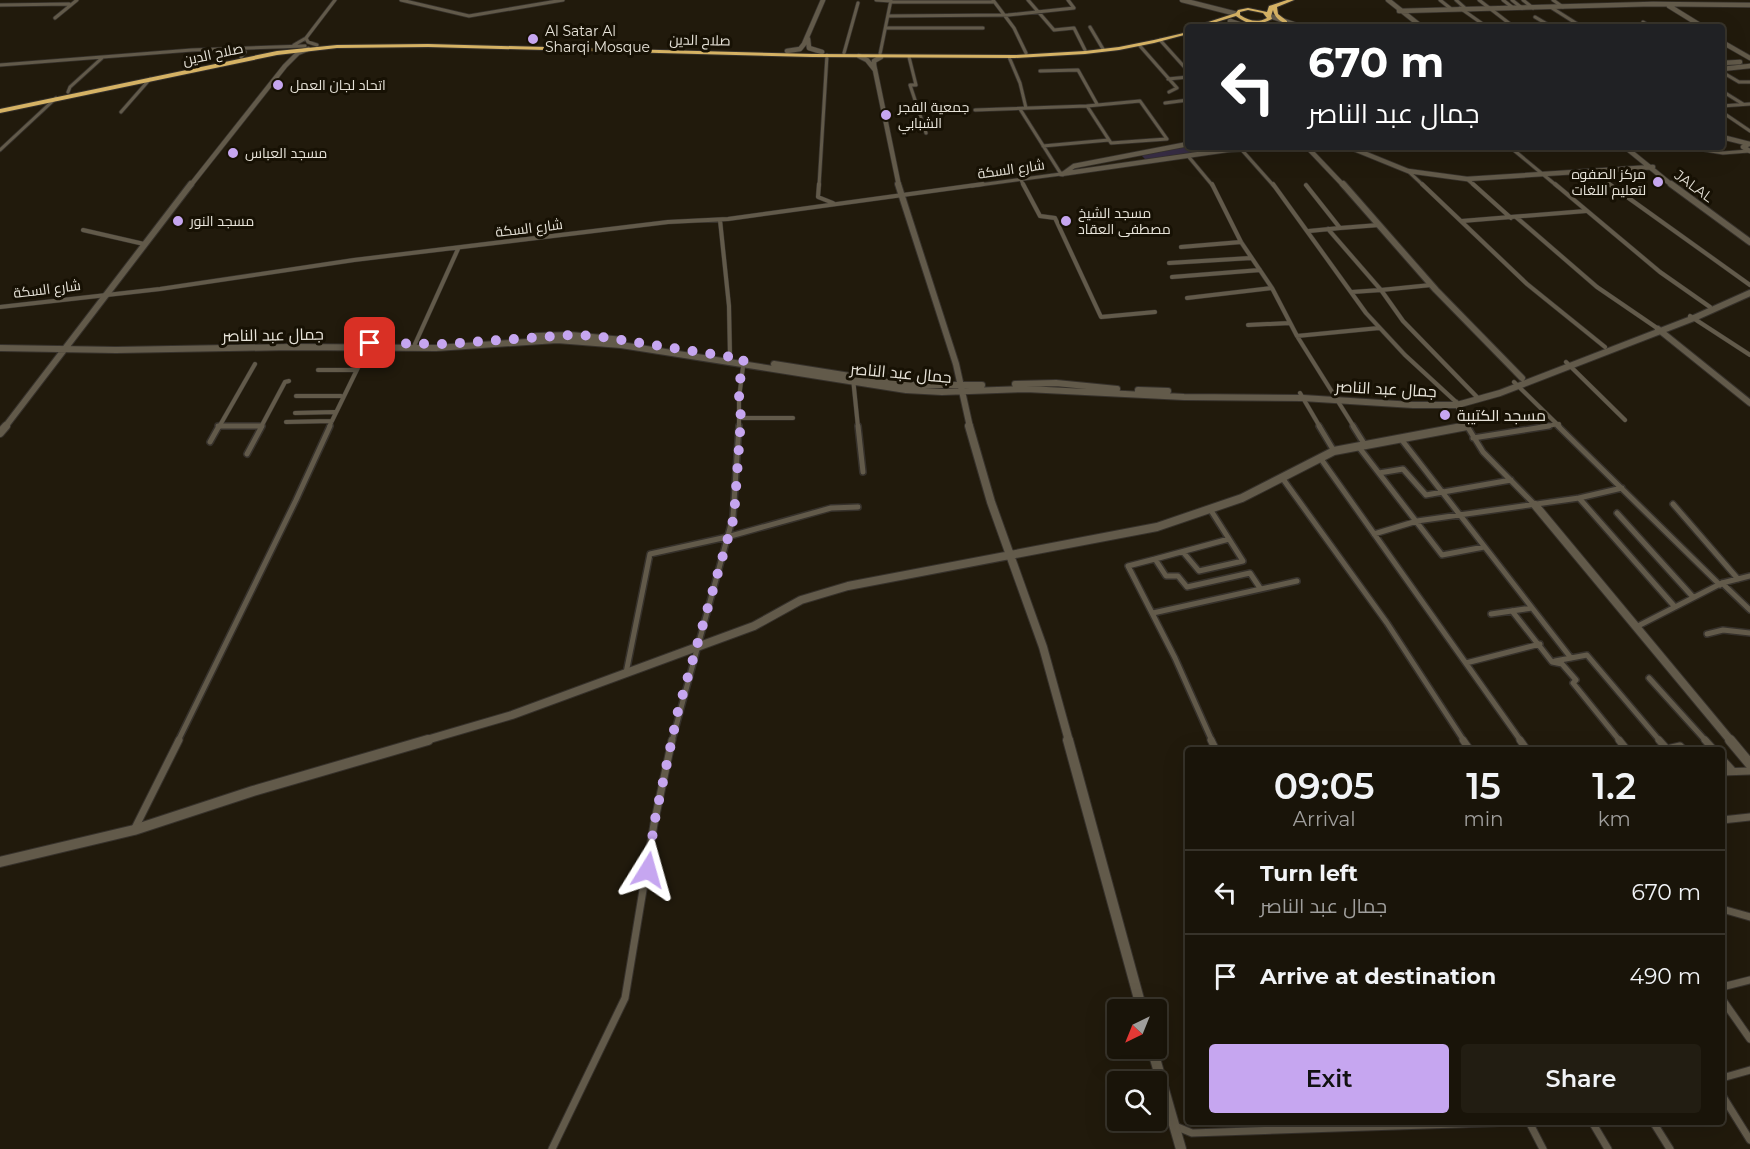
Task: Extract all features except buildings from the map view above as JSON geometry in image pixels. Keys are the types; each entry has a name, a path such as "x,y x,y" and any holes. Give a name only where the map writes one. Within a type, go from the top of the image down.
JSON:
{"highway":[{"path":"1204,24 1279,0"},
{"path":"1218,24 1230,21 1247,24 1268,20 1269,10 1292,0"},
{"path":"1274,6 1276,15 1285,22"},
{"path":"1251,9 1270,15"},
{"path":"1239,12 1247,24"},
{"name":"صلاح الدين","path":"972,56 1109,48 1185,32"},
{"name":"صلاح الدين","path":"659,50 787,51 859,56 1009,57 1092,53 1140,46 1185,32"},
{"name":"صلاح الدين","path":"0,109 68,92 241,57 308,47 407,43"},
{"name":"صلاح الدين","path":"0,109 317,45 432,43 844,53 909,57 947,56"}],"main road":[{"path":"787,51 800,49 808,39 814,17 823,0"},
{"path":"1182,0 1239,12"},
{"path":"1188,0 1239,12"},
{"path":"1387,0 1416,24"},
{"path":"1652,0 1698,24"},
{"path":"1401,11 1663,4 1750,5"},
{"path":"1488,8 1663,4 1750,5"},
{"path":"1663,4 1693,24"},
{"path":"1401,11 1462,8"},
{"path":"1221,10 1224,13 1222,18"},
{"path":"1270,15 1292,24"},
{"path":"1230,21 1247,24"},
{"path":"1258,22 1271,24"},
{"path":"808,39 810,49 824,54"},
{"path":"1725,42 1750,58"},
{"path":"0,433 144,244 285,66 308,47"},
{"path":"277,53 288,56 285,66"},
{"path":"881,55 874,61 875,70 890,151 902,195 956,364 991,502 1051,671 1139,999"},
{"path":"859,56 867,60 875,70"},
{"path":"1725,62 1750,58"},
{"path":"1725,70 1750,66"},
{"path":"1725,139 1750,148"},
{"path":"1725,139 1750,148"},
{"name":"شارع السكة","path":"1061,174 1074,166 1185,145"},
{"name":"شارع السكة","path":"1061,174 1233,150"},
{"path":"1309,150 1431,285 1522,378"},
{"path":"1359,150 1379,161 1408,171 1467,178 1650,167"},
{"path":"1360,150 1402,167 1473,177 1650,167"},
{"name":"JALAL","path":"1630,150 1750,240"},
{"name":"جمال عبد الناصر","path":"1692,317 1710,307 1748,293"},
{"name":"جمال عبد الناصر","path":"369,345 436,348 532,341 575,341 743,361 906,390 1010,389 1184,397 1301,396 1424,406 1456,403 1500,393 1522,378 1568,364 1748,293"},
{"path":"1658,329 1750,403"},
{"name":"جمال عبد الناصر","path":"1456,403 1516,384 1658,329"},
{"name":"جمال عبد الناصر","path":"0,348 116,350 415,344 572,335 604,337 743,361"},
{"path":"0,862 134,830 253,791 512,715 696,649 754,626 801,600 848,586 1130,534 1210,509 1283,479 1334,451 1467,426 1466,417 1456,403"},
{"path":"1534,506 1638,626 1750,764"},
{"path":"1155,1059 1181,1149"}],"street":[{"path":"55,18 69,4 77,0"},
{"path":"289,46 306,38 334,0"},
{"path":"401,0 470,16 562,0"},
{"path":"876,0 994,1 1014,28 1026,53"},
{"path":"1028,0 1054,30 1074,28 1085,50"},
{"path":"888,16 1005,15 1074,8 1068,0"},
{"path":"1440,0 1450,8"},
{"path":"1456,0 1462,8 1483,24"},
{"path":"1479,0 1510,24"},
{"path":"1503,0 1512,7"},
{"path":"1512,0 1522,8"},
{"path":"1523,0 1533,8"},
{"path":"1553,0 1563,7"},
{"path":"1719,0 1725,4"},
{"path":"881,55 891,1"},
{"path":"844,53 858,3"},
{"path":"0,5 69,4"},
{"path":"1553,8 1577,24"},
{"path":"1535,17 1546,24"},
{"path":"1090,27 1103,49"},
{"path":"886,28 983,28"},
{"path":"306,38 310,43 317,45"},
{"path":"1160,40 1185,68"},
{"path":"1140,46 1177,88 1169,92"},
{"path":"0,65 228,48 308,47"},
{"path":"228,48 244,51 245,54 241,57"},
{"path":"824,54 819,197 835,204"},
{"path":"909,57 916,85 910,85 926,133"},
{"path":"1009,57 1020,83 1026,108"},
{"path":"68,92 70,87 102,58"},
{"path":"1040,71 1078,70 1097,104"},
{"path":"1725,73 1739,82 1750,82"},
{"path":"1168,79 1185,77"},
{"path":"121,112 150,79"},
{"path":"1725,93 1744,105"},
{"path":"0,150 56,98"},
{"path":"1165,103 1185,100"},
{"path":"975,111 1140,101 1167,138 1111,143 1087,106"},
{"path":"1725,106 1750,104"},
{"path":"1020,108 1061,174"},
{"path":"1725,114 1750,132"},
{"path":"1044,146 1109,140"},
{"path":"1705,150 1724,153 1750,148"},
{"path":"1242,150 1283,196 1379,328 1456,403"},
{"path":"1514,150 1660,272 1710,307"},
{"path":"1188,156 1210,181 1251,258 1272,288 1297,336 1379,473 1442,555 1484,547"},
{"path":"1408,171 1527,284 1605,348"},
{"path":"1592,172 1750,285"},
{"name":"شارع السكة","path":"0,307 160,289 354,260 668,222 720,219 1061,174"},
{"path":"1467,178 1598,287 1658,329"},
{"path":"1021,180 1040,216 1055,218 1101,317 1155,312"},
{"path":"1306,185 1340,228"},
{"path":"1461,221 1586,211"},
{"path":"720,219 729,306 730,357"},
{"path":"1309,231 1379,225"},
{"path":"1328,229 1381,290 1403,321 1477,397"},
{"path":"83,230 144,244"},
{"path":"1181,247 1242,242"},
{"path":"415,344 458,249"},
{"path":"1170,263 1251,258"},
{"path":"1172,277 1260,270"},
{"path":"1352,292 1431,285"},
{"path":"1187,298 1272,288"},
{"path":"1692,317 1750,355"},
{"path":"1248,325 1290,323"},
{"path":"1297,336 1379,328"},
{"path":"134,830 213,673 332,421 341,396 369,345"},
{"path":"1742,350 1750,348"},
{"path":"552,1149 625,998 654,824 678,711 734,517 741,418 739,398 743,361"},
{"path":"210,442 255,364"},
{"path":"1568,364 1625,420"},
{"path":"318,370 355,370"},
{"path":"853,380 863,472"},
{"path":"247,454 285,382 289,381"},
{"path":"1516,384 1750,610"},
{"path":"296,396 341,396"},
{"path":"1301,396 1334,451"},
{"path":"296,413 335,412"},
{"path":"741,418 793,418"},
{"path":"286,422 332,421"},
{"path":"1473,438 1559,424"},
{"path":"218,426 262,426"},
{"path":"1467,426 1473,438 1534,506"},
{"path":"1401,439 1571,658"},
{"path":"1321,459 1525,747"},
{"path":"1379,473 1403,469 1426,495 1511,480"},
{"path":"1283,479 1387,623 1468,747"},
{"path":"1374,534 1417,521 1534,506 1622,488"},
{"path":"1579,498 1675,607"},
{"path":"1673,504 1738,579"},
{"path":"627,673 650,554 727,537 831,508 858,507"},
{"path":"1183,552 1199,571 1243,561 1210,509"},
{"path":"1617,513 1693,597"},
{"path":"1215,747 1154,613 1128,566 1229,539"},
{"path":"1155,559 1166,576 1178,576 1187,587 1250,573 1260,588"},
{"path":"1638,626 1721,584 1750,576"},
{"path":"1154,613 1297,581"},
{"path":"1491,614 1532,608"},
{"path":"1512,611 1552,662 1562,664 1576,680 1574,683 1576,686 1625,747"},
{"path":"1707,634 1723,630 1750,633"},
{"path":"1466,663 1540,644"},
{"path":"1552,662 1587,655 1665,747"},
{"path":"1649,678 1711,747"},
{"path":"1725,763 1732,771"},
{"path":"1725,772 1750,771"},
{"path":"1725,820 1750,817"},
{"path":"1725,910 1750,917"},
{"path":"1725,986 1750,980"},
{"path":"1725,1003 1750,1039"},
{"path":"1725,1077 1750,1070"},
{"path":"1725,1100 1750,1140"},
{"path":"1173,1124 1183,1131 1192,1133 1401,1125"},
{"path":"1531,1125 1543,1149"},
{"path":"1594,1125 1608,1149"},
{"path":"1655,1125 1670,1149"}],"shaded area":[{"path":"1185,146 1185,150 1212,150 1147,161 1141,155"}],"place":[{"name":"Al Satar Al Sharqi Mosque","path":"533,39"},
{"name":"اتحاد لجان العمل","path":"278,85"},
{"name":"جمعية الفجر الشبابي","path":"886,115"},
{"name":"مسجد العباس","path":"233,153"},
{"name":"مركز الصفوه لتعليم اللغات","path":"1658,182"},
{"name":"مسجد النور","path":"178,221"},
{"name":"مسجد الشيخ مصطفى العقاد","path":"1066,221"},
{"name":"مسجد الكتيبة","path":"1445,415"}],"route":[{"path":"370,343 444,344 548,335 596,336 744,359 739,398 741,418 734,517 678,711 654,824 648,870"}]}
